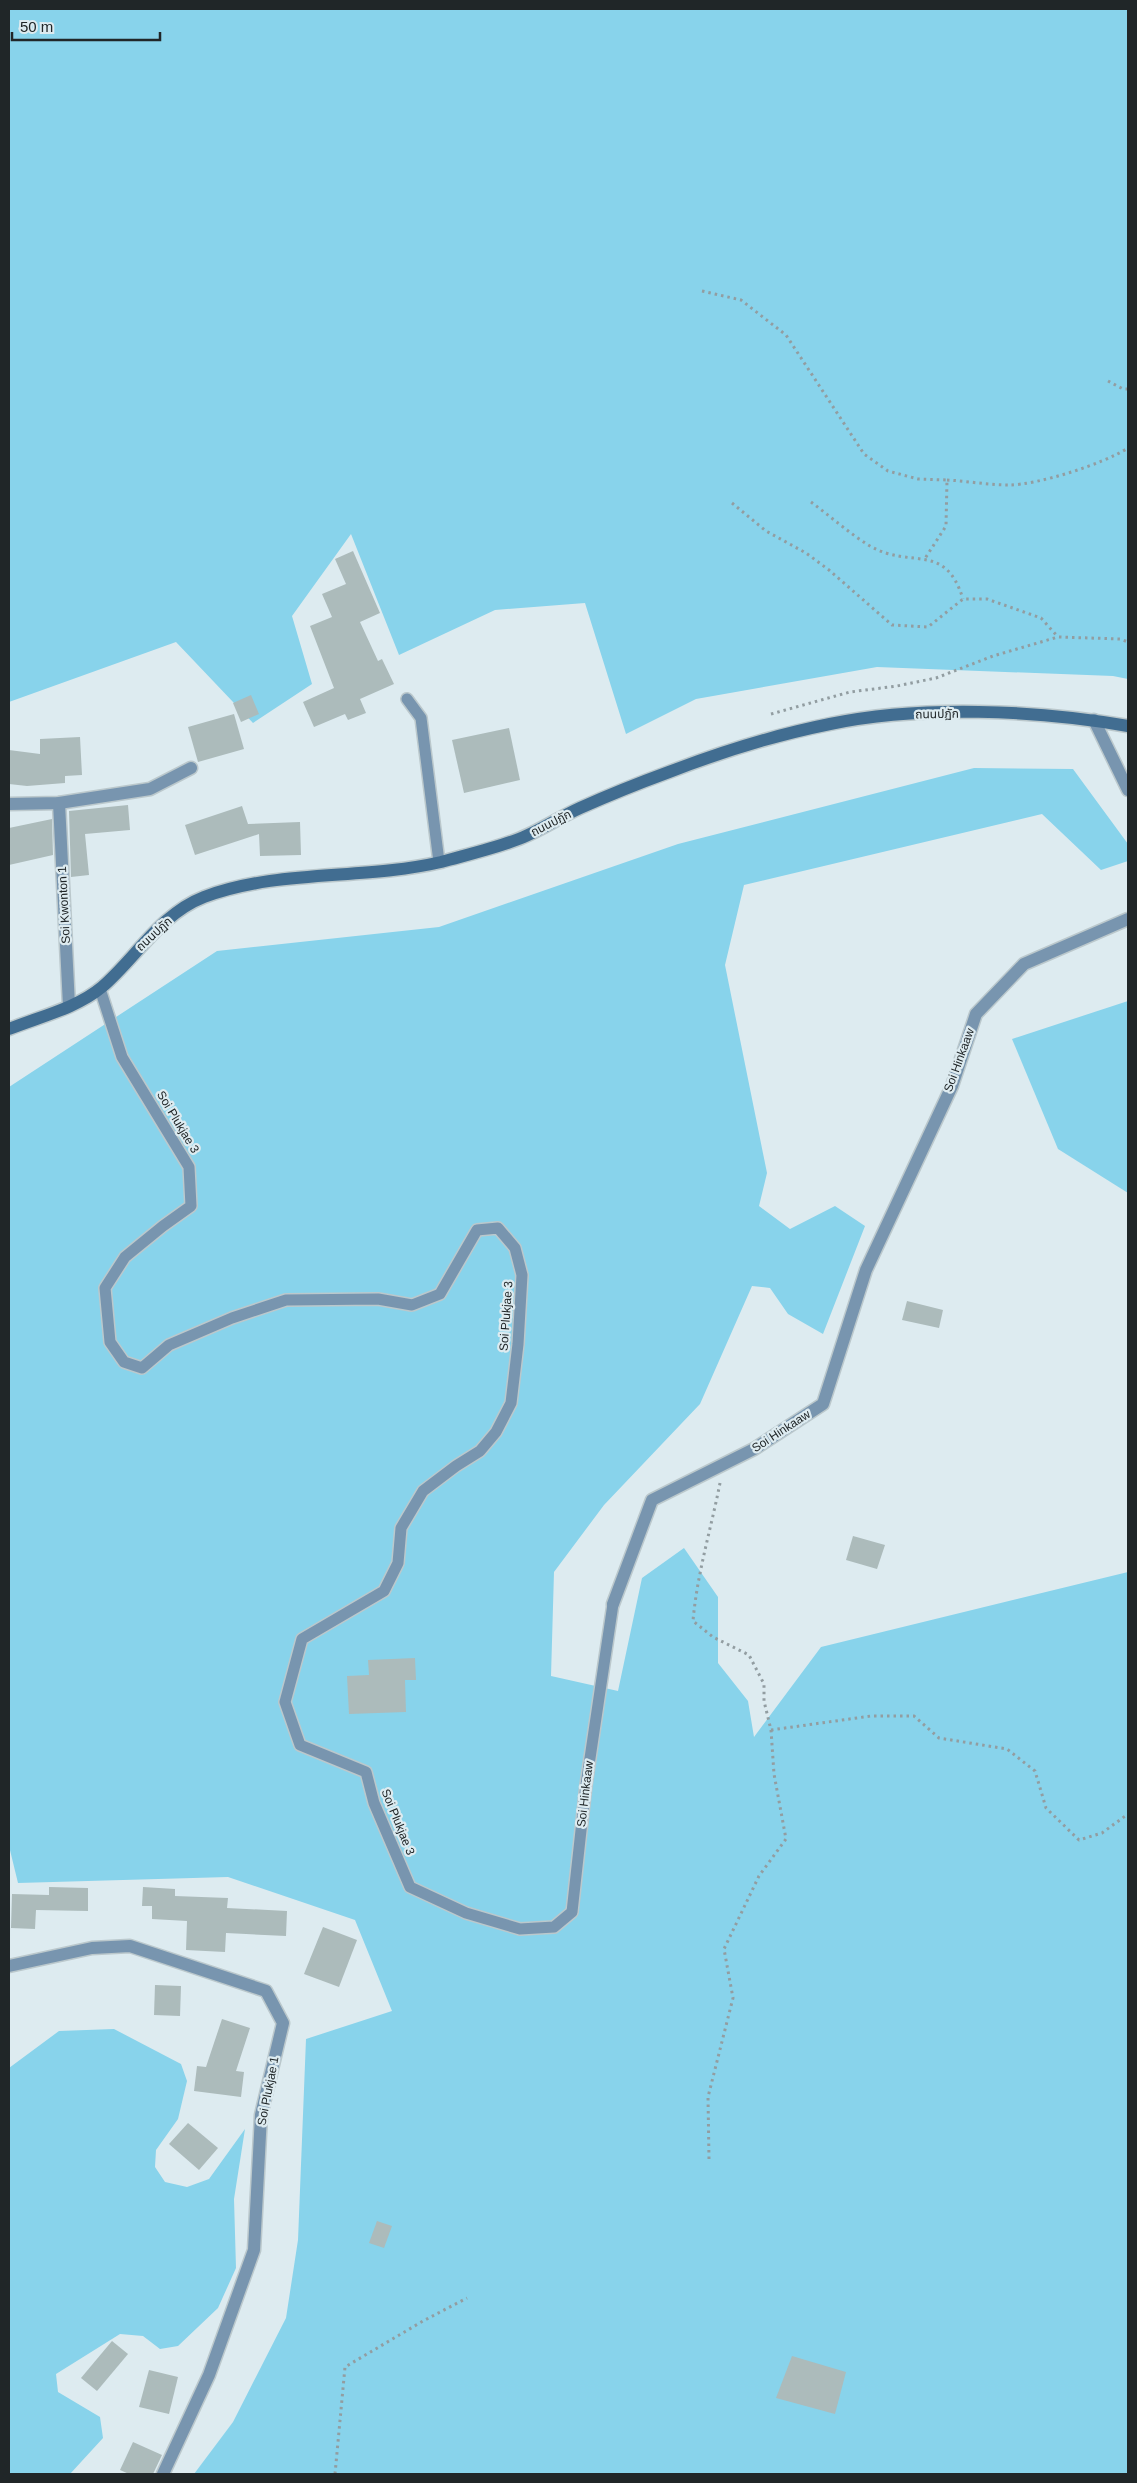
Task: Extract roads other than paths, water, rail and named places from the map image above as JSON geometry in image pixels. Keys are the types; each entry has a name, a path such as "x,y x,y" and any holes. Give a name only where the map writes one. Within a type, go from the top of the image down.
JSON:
{"main road":[{"name":"ถนนปฏัก","path":"9,1028 69,1006 100,989 161,924 201,898 244,884 371,874 439,862 517,840 579,808 670,771 761,740 832,723 932,714 1002,713 1094,720 1128,726"}],"street":[{"path":"1094,720 1128,790"},
{"path":"9,804 59,803 150,789 191,768"},
{"name":"Soi Kwonton 1","path":"59,803 69,1006"},
{"name":"Soi Hinkaaw","path":"613,1604 652,1500 754,1449 823,1404 866,1270 952,1086 976,1014 1024,964 1128,919"},
{"name":"Soi Plukjae 1","path":"9,1966 92,1948 130,1946 266,1991 283,2023 261,2115 254,2250 209,2375 163,2474"}],"lane":[{"path":"407,699 421,718 439,862"},
{"name":"Soi Plukjae 3","path":"100,989 122,1057 189,1167 191,1206 125,1257 105,1288 110,1342 124,1362 142,1368 169,1345 232,1318 286,1300 378,1299 412,1305 440,1294 477,1230 498,1228 515,1248 522,1275 518,1344 511,1403 496,1432 480,1451 456,1466 423,1491 401,1528 398,1563 384,1591 302,1639 285,1702 300,1745 366,1772 374,1803 410,1887 466,1913 520,1929 554,1927"},
{"name":"Soi Hinkaaw","path":"554,1927 572,1912 586,1785 613,1604"}]}
